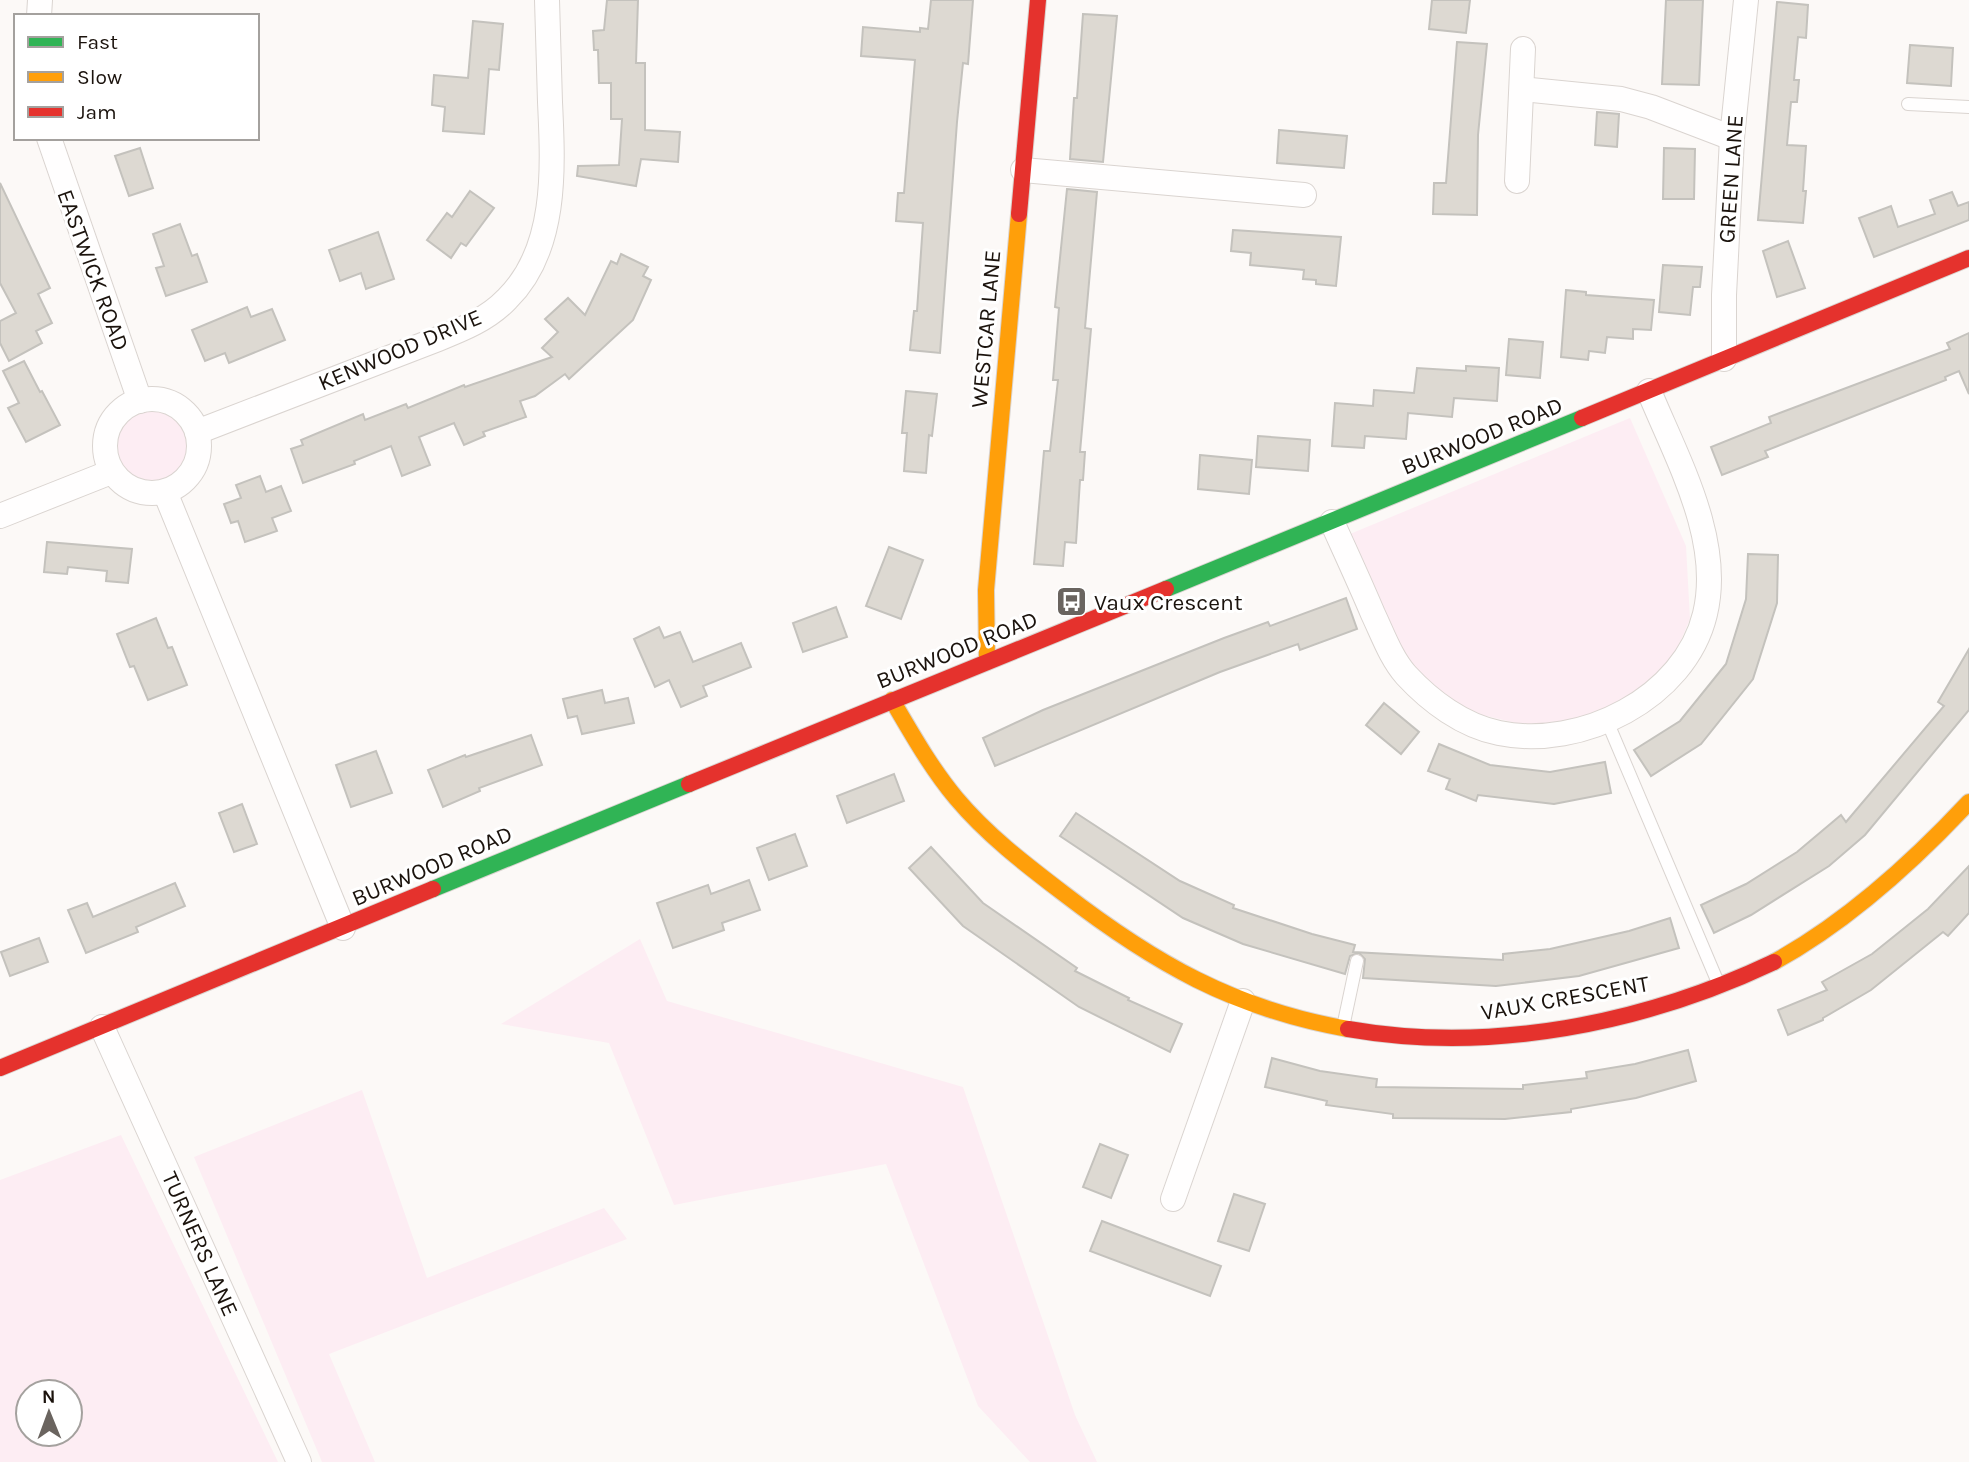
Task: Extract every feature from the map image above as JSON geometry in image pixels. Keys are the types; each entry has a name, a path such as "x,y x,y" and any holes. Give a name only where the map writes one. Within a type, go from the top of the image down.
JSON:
{"street":[{"name":"KENWOOD DRIVE","path":"197,432 438,340 477,323 508,299 527,272 542,237 550,197 552,158 547,0"},
{"name":"WESTCAR LANE","path":"987,662 986,590 1038,0"},
{"name":"GREEN LANE","path":"1724,359 1724,295 1732,138 1746,0"},
{"path":"1517,181 1524,50"},
{"path":"1522,89 1621,99 1651,107 1732,138"},
{"name":"EASTWICK ROAD","path":"50,140 140,401"},
{"path":"1023,170 1304,195"},
{"name":"BURWOOD ROAD","path":"0,1068 1969,258"},
{"path":"1332,522 1390,650 1404,673 1444,709 1470,723 1499,733 1535,735 1572,732 1606,722 1661,688 1689,655 1705,614 1709,558 1700,517 1649,391"},
{"path":"140,401 169,401 190,417 200,437 196,466 190,476 173,490 154,494 138,492 127,487 111,471 105,451 110,424 121,410 140,401"},
{"path":"0,516 111,471"},
{"path":"165,492 343,928"},
{"name":"VAUX CRESCENT","path":"892,700 944,782 1009,852 1136,947 1243,1001 1288,1015 1342,1027 1412,1037 1459,1039 1526,1032 1630,1014 1756,970 1800,947 1898,873 1969,803"},
{"path":"1173,1199 1243,1001"},
{"name":"TURNERS LANE","path":"102,1027 296,1461"}],"lane":[{"path":"1908,104 1969,107"},
{"path":"1606,722 1718,985"},
{"path":"1342,1027 1357,961"}],"shaded area":[{"path":"143,407 159,408 180,417 190,435 191,446 185,473 154,486 133,481 126,474 120,466 114,446 118,427 124,418"},
{"path":"1630,418 1686,546 1690,619 1667,673 1593,719 1529,726 1465,711 1407,664 1350,534"},
{"path":"640,939 667,1001 963,1087 1075,1415 1097,1462 1030,1462 978,1406 886,1164 674,1205 609,1043 501,1024"},
{"path":"362,1090 427,1278 604,1208 627,1239 329,1354 375,1462 322,1462 194,1157"},
{"path":"121,1135 278,1462 0,1462 0,1180"}],"building":[{"path":"607,0 638,0 636,63 645,63 645,130 680,132 678,162 641,159 636,186 577,176 578,166 619,165 622,119 611,119 611,83 599,83 598,50 594,50 593,31 604,30"},
{"path":"931,0 973,0 968,64 963,63 957,122 940,353 910,350 914,311 917,311 923,223 896,221 898,193 904,193 915,60 861,56 863,27 920,32 920,28 928,29"},
{"path":"1432,0 1470,0 1466,33 1429,29"},
{"path":"1666,0 1703,0 1699,85 1662,84"},
{"path":"1777,2 1808,5 1806,38 1798,37 1794,80 1799,80 1797,102 1791,102 1787,145 1806,146 1803,223 1758,220"},
{"path":"1083,14 1117,16 1103,162 1070,159"},
{"path":"473,21 503,24 499,70 489,69 484,134 443,131 445,107 432,105 434,75 468,78"},
{"path":"1457,42 1487,44 1478,135 1477,215 1433,214 1434,183 1446,183"},
{"path":"1910,45 1953,48 1951,86 1907,83"},
{"path":"1597,112 1619,114 1617,147 1595,145"},
{"path":"1279,130 1347,136 1344,168 1277,163"},
{"path":"140,148 153,188 129,196 115,156"},
{"path":"1664,148 1695,149 1694,199 1663,199"},
{"path":"0,183 50,288 38,294 52,323 36,331 42,343 9,361 0,343 0,321 16,313 0,283"},
{"path":"1067,189 1097,192 1085,328 1091,329 1080,452 1085,452 1083,480 1080,480 1076,543 1065,542 1063,566 1034,564 1044,451 1050,451 1058,380 1053,380 1059,308 1055,307"},
{"path":"470,191 494,208 466,246 461,243 451,258 427,240 447,213 452,217"},
{"path":"1952,192 1958,206 1969,202 1969,220 1874,257 1859,218 1891,206 1898,227 1935,214 1930,200"},
{"path":"180,224 192,256 197,254 207,282 166,296 156,268 164,266 153,234"},
{"path":"1233,230 1341,237 1336,286 1316,284 1316,280 1303,279 1304,270 1250,265 1251,253 1231,251"},
{"path":"378,232 394,279 366,289 361,273 340,281 329,250"},
{"path":"1788,241 1805,288 1777,297 1763,251"},
{"path":"621,254 648,267 643,276 651,280 633,320 569,379 565,374 535,396 520,401 526,417 483,432 485,436 464,445 454,423 419,437 430,465 402,476 391,446 354,461 355,464 303,483 291,449 303,445 301,440 363,414 365,420 406,404 408,408 464,385 465,387 552,357 542,348 558,332 545,319 568,298 585,315 611,261 617,264"},
{"path":"1663,265 1702,267 1700,287 1693,287 1690,315 1659,312"},
{"path":"1566,290 1586,292 1586,295 1654,300 1651,330 1633,329 1633,339 1607,337 1605,353 1589,351 1588,360 1561,357"},
{"path":"247,307 251,317 272,309 285,340 229,363 225,353 205,361 192,330"},
{"path":"1969,333 1969,394 1959,371 1945,377 1946,380 1765,451 1768,457 1722,475 1711,447 1771,423 1769,417 1950,349 1947,343"},
{"path":"1509,339 1543,342 1540,378 1506,375"},
{"path":"24,361 60,425 26,442 8,408 19,403 3,371"},
{"path":"1466,366 1499,368 1497,401 1454,398 1452,417 1408,413 1406,439 1365,436 1364,448 1332,446 1335,403 1373,406 1374,390 1414,393 1417,368 1466,371"},
{"path":"906,391 937,394 932,436 929,435 926,473 904,471 907,433 902,433"},
{"path":"1258,436 1310,440 1308,471 1256,467"},
{"path":"1200,455 1252,460 1249,494 1198,489"},
{"path":"260,476 266,492 281,486 291,511 272,518 277,531 245,542 238,521 231,523 224,504 241,498 236,485"},
{"path":"47,542 132,549 128,583 106,581 107,571 68,567 67,574 44,572"},
{"path":"889,547 923,560 901,619 866,606"},
{"path":"1748,554 1778,555 1777,603 1753,679 1701,744 1651,776 1634,750 1680,721 1726,664 1746,599"},
{"path":"1346,598 1357,629 1300,650 1298,644 1220,672 995,766 983,738 1043,710 1224,638 1268,622 1270,626"},
{"path":"836,607 847,637 803,652 793,623"},
{"path":"156,618 168,648 172,647 187,685 148,700 134,666 130,667 117,634"},
{"path":"659,627 664,638 680,632 693,662 741,643 751,667 703,686 707,696 681,707 669,680 655,687 634,639"},
{"path":"1969,649 1969,710 1865,835 1829,866 1751,915 1714,933 1701,905 1746,884 1797,852 1841,815 1846,822 1944,706 1938,702"},
{"path":"602,690 605,703 628,698 634,723 582,734 577,716 568,718 563,699"},
{"path":"1384,703 1419,732 1401,754 1366,725"},
{"path":"531,735 542,765 479,788 480,791 443,807 428,770 465,755 466,757"},
{"path":"1439,744 1490,765 1550,772 1605,762 1611,793 1554,804 1478,795 1476,801 1446,789 1450,779 1428,771"},
{"path":"376,751 392,793 351,807 336,765"},
{"path":"894,774 904,801 847,823 837,796"},
{"path":"242,804 257,844 234,852 219,813"},
{"path":"1076,813 1180,881 1234,905 1233,908 1355,945 1353,952 1503,960 1503,954 1550,949 1629,931 1670,918 1679,948 1579,976 1496,986 1363,978 1365,959 1359,953 1350,956 1345,974 1243,944 1183,918 1060,836"},
{"path":"795,834 807,866 769,880 757,848"},
{"path":"931,847 983,903 1077,968 1075,971 1129,998 1128,1000 1182,1024 1170,1052 1079,1007 963,926 909,868"},
{"path":"1969,866 1969,913 1948,936 1943,932 1871,990 1823,1020 1788,1035 1778,1010 1827,990 1822,982 1872,954 1928,909"},
{"path":"749,880 760,910 722,923 724,930 673,948 657,903 708,885 711,894"},
{"path":"175,883 185,906 136,927 138,932 86,953 68,910 87,903 93,917"},
{"path":"39,938 48,962 10,976 1,952"},
{"path":"1688,1050 1696,1081 1636,1098 1571,1109 1571,1112 1505,1119 1393,1118 1393,1114 1326,1105 1327,1101 1265,1087 1272,1058 1320,1071 1377,1079 1376,1087 1523,1089 1523,1085 1587,1078 1586,1072 1635,1064"},
{"path":"1100,1144 1128,1155 1111,1198 1083,1187"},
{"path":"1234,1194 1265,1204 1249,1251 1218,1241"},
{"path":"1102,1221 1221,1266 1210,1296 1090,1251"}],"traffic: fast":[{"path":"1166,589 1582,418"},
{"path":"433,889 689,784"}],"traffic: slow":[{"path":"987,662 986,590 1019,214"},
{"path":"892,700 930,763 968,812 993,837 1097,918 1163,962 1232,996 1268,1009 1348,1029"},
{"path":"1774,962 1827,929 1878,890 1969,802"}],"traffic: jam":[{"path":"1019,214 1038,0"},
{"path":"1582,418 1969,258"},
{"path":"689,784 1166,589"},
{"path":"0,1068 433,889"},
{"path":"1348,1029 1402,1036 1456,1038 1566,1028 1672,1002 1724,984 1774,962"}],"place":[{"name":"Vaux Crescent","path":"1071,602"}]}
